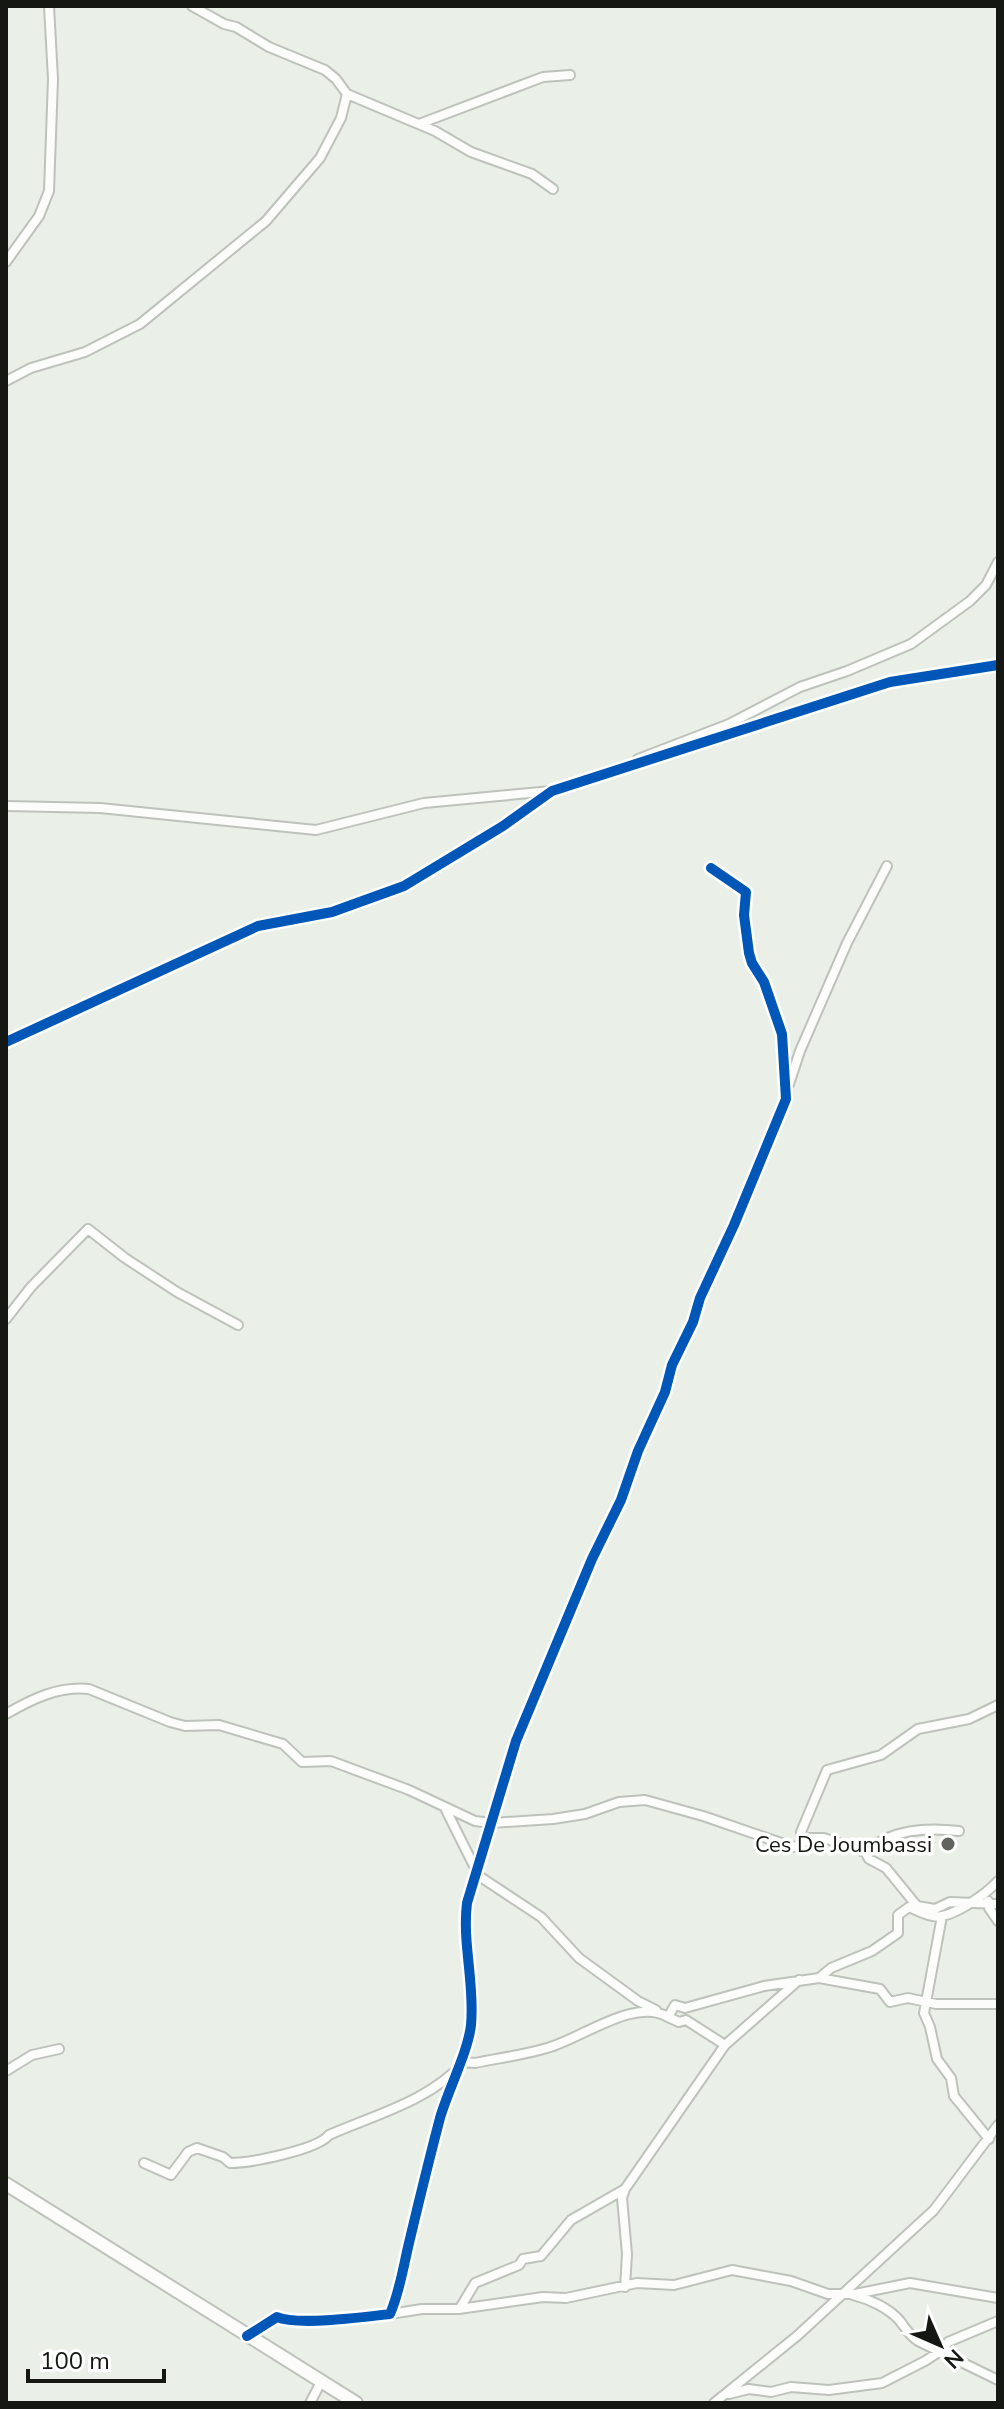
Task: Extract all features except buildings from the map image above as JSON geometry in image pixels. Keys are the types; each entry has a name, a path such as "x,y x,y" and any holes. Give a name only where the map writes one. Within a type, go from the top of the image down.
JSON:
{"main road":[{"path":"6,2184 356,2403"}],"street":[{"path":"6,262 39,216 49,191 53,79 49,6"},
{"path":"192,6 269,47 325,70 347,94 419,124 471,152 532,174 553,189"},
{"path":"419,124 543,77 570,75"},
{"path":"6,381 31,368 85,352 140,324 266,221 320,158 341,118 347,94"},
{"path":"607,774 682,740 729,724 800,687 911,644 970,601 986,585 998,562"},
{"path":"6,806 100,808 316,830 424,803 552,791 890,682 998,665"},
{"path":"6,1042 258,926 332,912 404,886 503,826 552,791"},
{"path":"390,2314 403,2277 422,2187 454,2073 471,2027 471,1974 465,1915 475,1871 516,1741 592,1559 621,1500 638,1451 665,1392 672,1365 786,1099 792,1072 810,1027 851,934 887,866"},
{"path":"711,868 746,892 744,915 749,953 764,982 782,1034 786,1099"},
{"path":"6,1319 31,1287 88,1229 177,1292 238,1325"},
{"path":"6,1714 32,1699 76,1688 89,1689 170,1722 185,1726 219,1725 283,1744 302,1762 331,1761 409,1790 475,1821 492,1823 561,1818 585,1814 619,1802 645,1800 793,1847 801,1845 808,1838 824,1838 865,1852 869,1859 886,1868 917,1906 935,1909 950,1902 993,1904"},
{"path":"801,1845 801,1832 827,1770 881,1755 918,1729 969,1719 998,1705"},
{"path":"441,1806 449,1814 475,1871 484,1881 541,1917 579,1958 638,2001 679,2022 686,2020 725,2045"},
{"path":"865,1852 908,1830 930,1827 959,1831"},
{"path":"819,1978 831,1968 872,1951 898,1933 898,1915 909,1907 935,1917 942,1916 987,1893 998,1881"},
{"path":"987,1893 998,1921"},
{"path":"942,1916 924,2013 937,2059 951,2078 954,2096 989,2139"},
{"path":"668,2017 675,2005 685,2008 764,1986 819,1978 880,1989 890,2002 908,1998 936,2004 998,2004"},
{"path":"625,2287 627,2254 622,2198 625,2189 725,2045 799,1979"},
{"path":"144,2163 171,2175 183,2157 197,2148 223,2157 230,2163 244,2163 323,2143 329,2135 431,2090 464,2062 493,2060 547,2048 617,2018 657,2010"},
{"path":"6,2071 32,2055 59,2049"},
{"path":"714,2403 845,2294 934,2210 998,2125"},
{"path":"459,2309 475,2283 519,2265 523,2259 541,2256 571,2220 625,2189"},
{"path":"247,2336 277,2317 298,2322 422,2309 459,2309 543,2297 566,2298 637,2283 674,2285 732,2270 791,2281 828,2294 863,2297 889,2311 907,2333 938,2352 998,2380"},
{"path":"845,2294 910,2283 998,2298"},
{"path":"724,2395 749,2389 771,2392 791,2387 829,2390 894,2378 945,2348 948,2342 998,2321"},
{"path":"310,2403 321,2382"}],"cycle path":[{"path":"6,1042 258,926 332,912 404,886 503,826 552,791 890,682 998,665"},
{"path":"247,2336 277,2317 315,2321 390,2314 440,2118 469,2036 472,2010 467,1903 516,1741 592,1559 621,1500 638,1451 665,1392 672,1365 786,1099 782,1034 764,982 749,953 744,915 746,892 711,868"}],"place":[{"name":"Ces De Joumbassi","path":"948,1844"}]}
